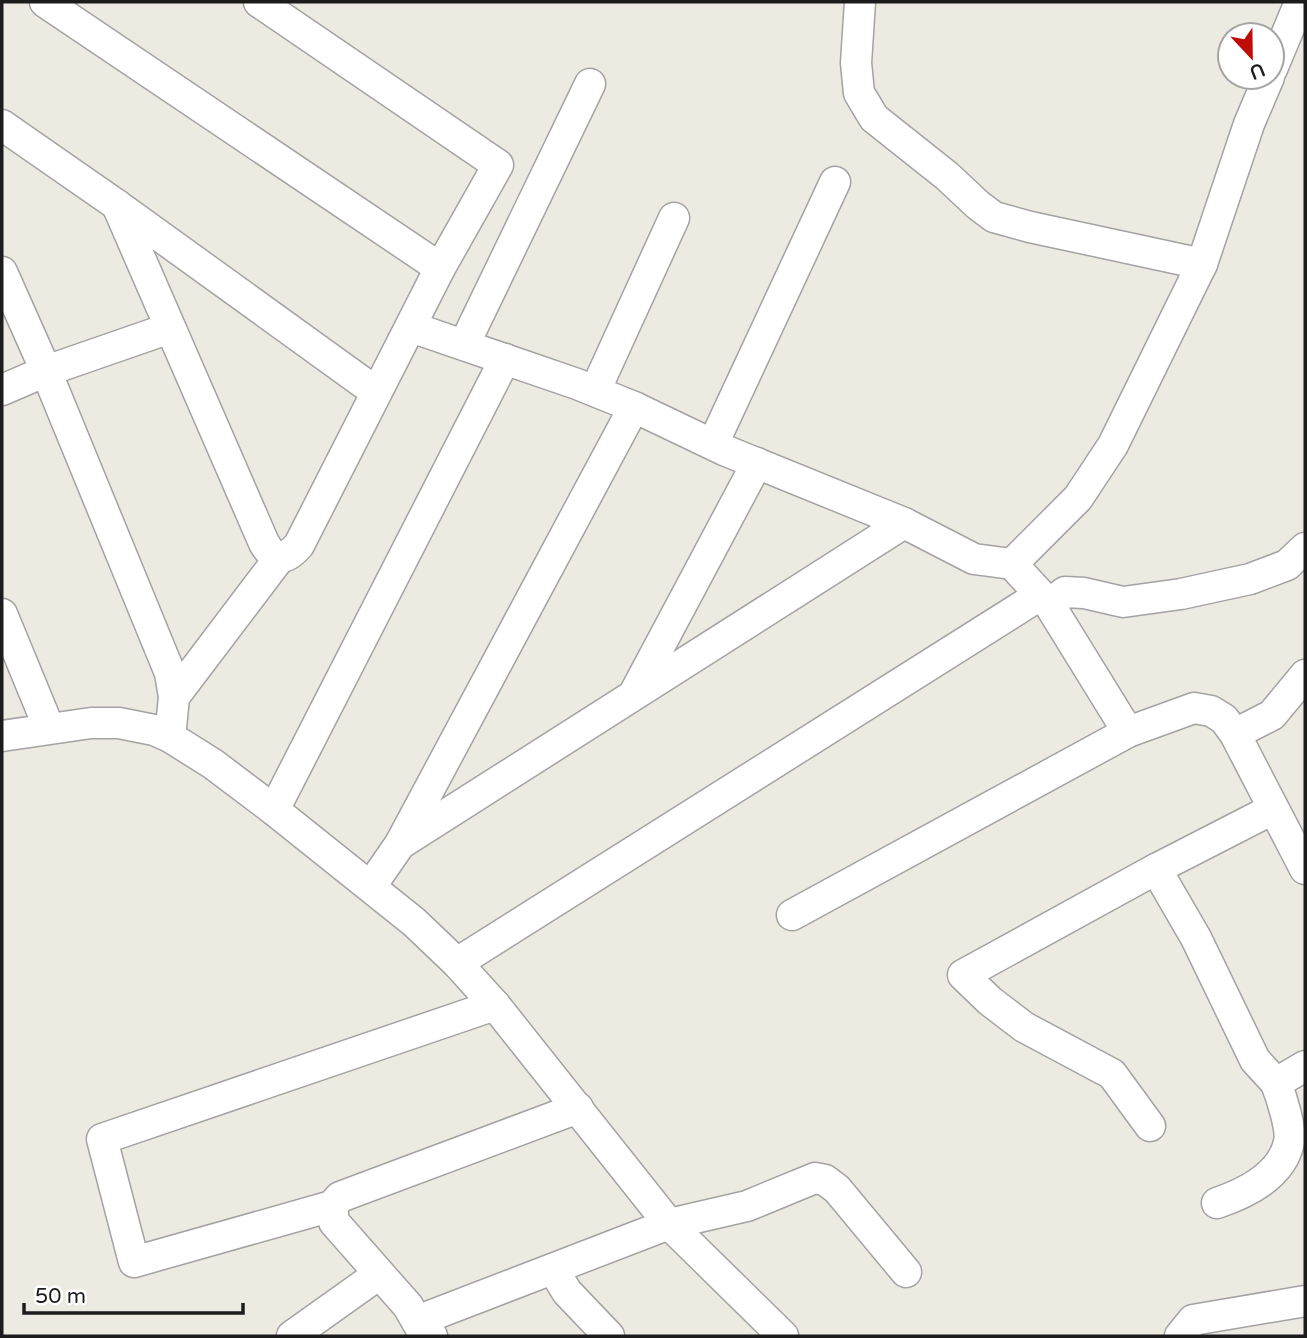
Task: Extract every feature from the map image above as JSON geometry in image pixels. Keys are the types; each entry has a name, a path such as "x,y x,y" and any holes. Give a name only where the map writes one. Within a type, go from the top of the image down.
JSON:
{"street":[{"path":"45,2 440,268"},
{"path":"117,205 264,543 273,556 292,553 299,545 440,268 498,165 259,2"},
{"path":"860,2 856,63 859,93 874,118 947,176 978,205 995,217 1030,227 1202,264"},
{"path":"1286,36 1300,2"},
{"path":"464,345 590,84"},
{"path":"1012,564 1078,498 1112,446 1202,264 1249,124 1263,91"},
{"path":"2,125 376,392"},
{"path":"713,444 835,182"},
{"path":"595,391 674,218"},
{"path":"2,272 160,645 170,673 174,697 170,737"},
{"path":"411,327 635,407 757,463 904,523 974,559 1012,564 1044,600 1128,732"},
{"path":"2,390 46,371 170,328"},
{"path":"274,810 505,359"},
{"path":"371,886 400,844 635,407"},
{"path":"633,695 757,463"},
{"path":"400,844 904,523"},
{"path":"457,963 1044,600 1065,592 1084,593 1123,602 1181,594 1250,579 1287,565 1305,548"},
{"path":"174,697 280,557"},
{"path":"2,614 49,728"},
{"path":"1236,734 1272,715 1305,674"},
{"path":"792,915 1128,732 1194,709 1211,711 1224,719 1236,734 1288,819 1305,869"},
{"path":"2,736 91,723 119,723 154,730 212,764 274,810 371,886 457,963 495,1005 670,1224 783,1336"},
{"path":"1150,1126 1112,1074 1024,1027 989,1001 963,975 1156,869 1288,819"},
{"path":"1156,869 1196,938 1255,1060 1276,1083 1290,1140 1279,1165 1263,1181 1240,1195 1217,1203"},
{"path":"495,1005 102,1139 134,1262 332,1206 340,1198 578,1108"},
{"path":"1276,1083 1305,1066"},
{"path":"332,1206 334,1222 408,1306 425,1331 553,1269 670,1224 747,1206 819,1178 837,1189 906,1272"},
{"path":"553,1269 567,1292 609,1336"},
{"path":"292,1336 379,1274"},
{"path":"1180,1336 1193,1320 1305,1301"}]}
